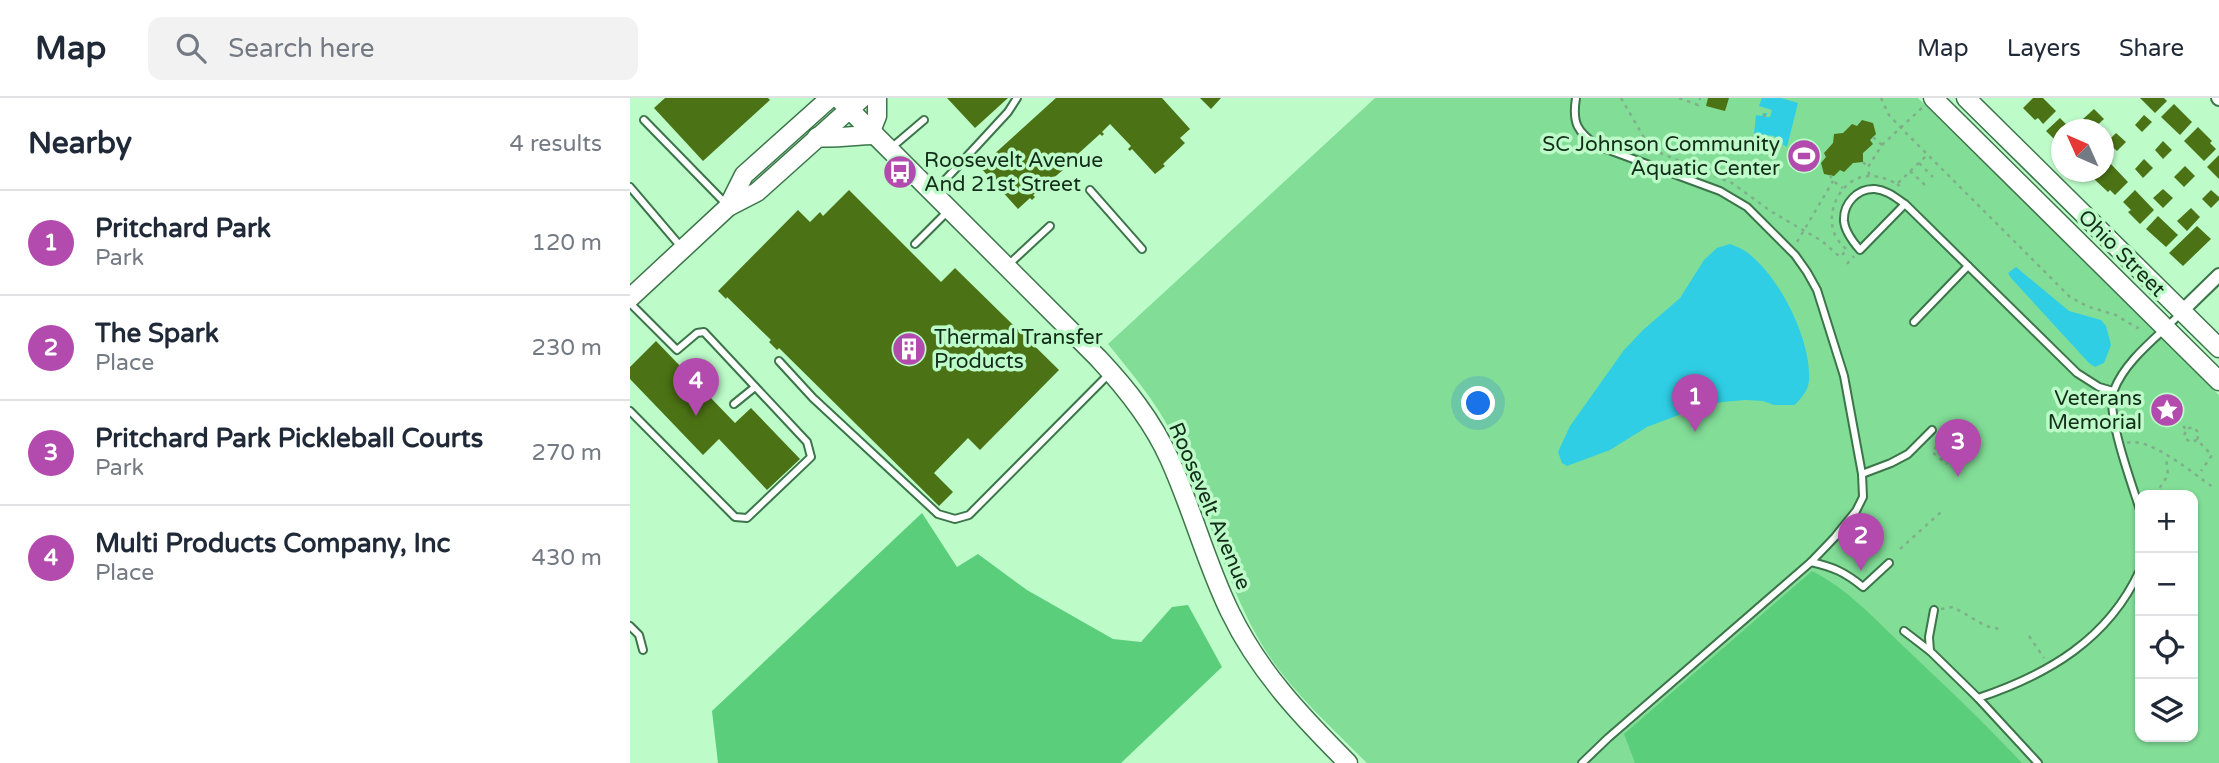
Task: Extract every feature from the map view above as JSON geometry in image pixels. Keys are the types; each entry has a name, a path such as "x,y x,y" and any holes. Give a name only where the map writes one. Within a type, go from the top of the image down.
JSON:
{"street":[{"path":"728,207 744,175 830,98"},
{"path":"817,137 833,139 873,133 877,98"},
{"name":"Ohio Street","path":"1966,98 2219,348"},
{"name":"Ohio Street","path":"1929,101 2219,382"},
{"path":"630,300 728,207 757,192 817,137 850,102"},
{"name":"Roosevelt Avenue","path":"850,102 873,133 1111,372 1136,403 1168,456 1215,577 1246,642 1288,701 1348,763"},
{"path":"2182,312 2219,275"}],"lane":[{"path":"933,194 1008,112 1017,98"},
{"path":"1576,98 1574,115 1580,132 1587,139 1598,146 1720,191 1747,207 1790,250 1807,272 1817,290 1844,376 1862,474 1863,497 1856,511 1811,562 1608,737 1582,763"},
{"path":"643,120 728,207"},
{"path":"889,149 924,120"},
{"path":"630,187 683,249"},
{"path":"1905,204 1860,250 1846,229 1844,219 1847,206 1852,198 1866,190 1878,189 1905,204 2077,373 2099,387 2113,391"},
{"path":"1090,190 1142,249"},
{"path":"915,244 948,211"},
{"path":"1006,267 1050,226"},
{"path":"1914,322 1968,266"},
{"path":"630,300 677,350 697,332 704,332 807,442 811,457 747,518 735,517 630,411"},
{"path":"2135,493 2112,415 2113,391 2130,364 2182,312"},
{"path":"779,361 813,398 937,514 955,519 969,515 1111,372"},
{"path":"734,404 755,387"},
{"path":"1862,474 1908,454 1933,430"},
{"path":"1811,562 1834,568 1863,587 1889,563"},
{"path":"1978,698 2006,689 2069,656 2098,630 2122,602 2135,579"},
{"path":"1930,651 1929,637 1934,610"},
{"path":"630,626 639,635 643,650"},
{"path":"1904,631 1930,651 1978,698 2038,763"}],"path":[{"path":"1621,98 1652,148 1731,183 1772,212 1822,241 1840,257 1847,250 1837,239 1833,227 1835,203 1843,188 1852,181 1870,175 1887,179 1904,189"},
{"path":"1679,98 1698,105 1700,98"},
{"path":"1881,98 1889,115 1900,127 2070,297 2089,307 2116,315 2137,328 2143,326"},
{"path":"1868,167 1882,145 1929,101"},
{"path":"1873,137 1882,145"},
{"path":"1898,184 1927,155"},
{"path":"1863,162 1870,175"},
{"path":"1919,163 1933,177"},
{"path":"1910,172 1925,185"},
{"path":"1830,175 1833,181 1843,188"},
{"path":"1790,250 1804,232 1833,181"},
{"path":"2170,414 2186,429"},
{"path":"2186,429 2193,427 2199,433 2197,440"},
{"path":"2186,429 2184,437 2190,442 2197,440"},
{"path":"1942,440 1932,452 1947,464"},
{"path":"2197,440 2212,455 2201,471"},
{"path":"2121,445 2135,441 2143,443 2166,455 2213,488"},
{"path":"2158,490 2168,475 2166,455"},
{"path":"1900,549 1941,512"},
{"path":"1934,610 1953,607 1986,626 2000,629"},
{"path":"2029,636 2050,667"}],"green space":[{"path":"1375,98 1918,98 2219,395 2219,763 1367,763 1308,704 1281,672 1258,638 1232,585 1179,447 1138,381 1108,344"},
{"path":"922,513 957,567 978,554 1027,590 1113,639 1141,642 1172,607 1188,605 1222,667 1121,763 718,763 712,711"},
{"path":"1812,571 1847,594 1869,613 2022,763 1635,763 1624,734"}],"water":[{"path":"1762,98 1781,98 1798,103 1787,147 1774,136 1754,134 1756,115 1767,113 1766,117 1770,117 1772,110 1759,106"},
{"path":"1730,244 1758,262 1770,275 1791,310 1809,365 1809,381 1802,397 1795,405 1774,405 1746,400 1697,408 1647,427 1610,450 1567,466 1562,463 1558,452 1570,426 1624,350 1680,298 1704,260 1717,248"},
{"path":"2016,267 2069,311 2101,320 2106,326 2111,345 2104,363 2095,367 2089,363 2011,278 2008,273"}],"building":[{"path":"665,98 770,100 703,161 654,108"},
{"path":"947,98 1008,98 975,128"},
{"path":"1056,98 1162,98 1190,129 1180,138 1185,143 1155,174 1132,149 1128,149 1131,146 1110,124 1102,132 1102,136 1100,134 1079,153 1081,155 1033,195 1035,197 1032,200 1030,198 1018,209 1000,189 994,189 996,185 980,167"},
{"path":"1200,98 1221,98 1211,109"},
{"path":"1708,98 1729,98 1725,111 1706,106"},
{"path":"2033,98 2043,98 2056,111 2043,124 2023,108"},
{"path":"2140,98 2164,98 2167,101 2155,113"},
{"path":"2174,104 2192,122 2180,135 2161,117"},
{"path":"2094,109 2104,119 2083,119"},
{"path":"2144,115 2152,122 2142,132 2135,125"},
{"path":"1862,120 1873,123 1876,134 1870,140 1873,144 1863,153 1863,162 1853,163 1844,172 1840,170 1834,176 1824,174 1821,163 1826,157 1824,153 1833,143 1834,134 1843,133 1852,124 1857,126"},
{"path":"2198,127 2216,149 2204,161 2184,141"},
{"path":"2116,133 2126,142 2117,151 2114,148"},
{"path":"2163,141 2172,150 2163,159 2155,150"},
{"path":"2219,155 2219,179 2207,167"},
{"path":"2144,159 2153,168 2143,178 2135,169"},
{"path":"2185,166 2195,176 2184,187 2174,177"},
{"path":"2114,167 2128,182 2115,195 2110,190 2108,192 2097,182 2114,182"},
{"path":"2163,189 2173,198 2163,208 2153,198"},
{"name":"Thermal Transfer Products","path":"849,190 941,282 955,268 1059,370 980,450 968,438 934,473 953,492 939,506 718,291 798,210 810,222 820,212 823,216"},
{"path":"2135,190 2154,210 2140,224 2128,212 2131,210 2123,202"},
{"path":"2211,190 2219,200 2211,208 2202,199"},
{"path":"2191,208 2200,217 2187,231 2177,221"},
{"path":"2158,216 2178,235 2166,247 2146,229"},
{"path":"2197,226 2211,239 2183,266 2169,253"},
{"path":"656,341 735,423 751,408 800,459 767,490 719,439 703,455 630,379 630,367"}],"place":[{"name":"SC Johnson Community Aquatic Center","path":"1804,156"},
{"name":"Roosevelt Avenue And 21st Street","path":"900,172"},
{"name":"Thermal Transfer Products","path":"909,349"},
{"name":"Veterans Memorial","path":"2167,410"},
{"name":"Multi Products Company, Inc","path":"696,416"},
{"name":"Pritchard Park","path":"1695,432"},
{"name":"Pritchard Park Pickleball Courts","path":"1958,477"},
{"name":"The Spark","path":"1861,571"}]}
